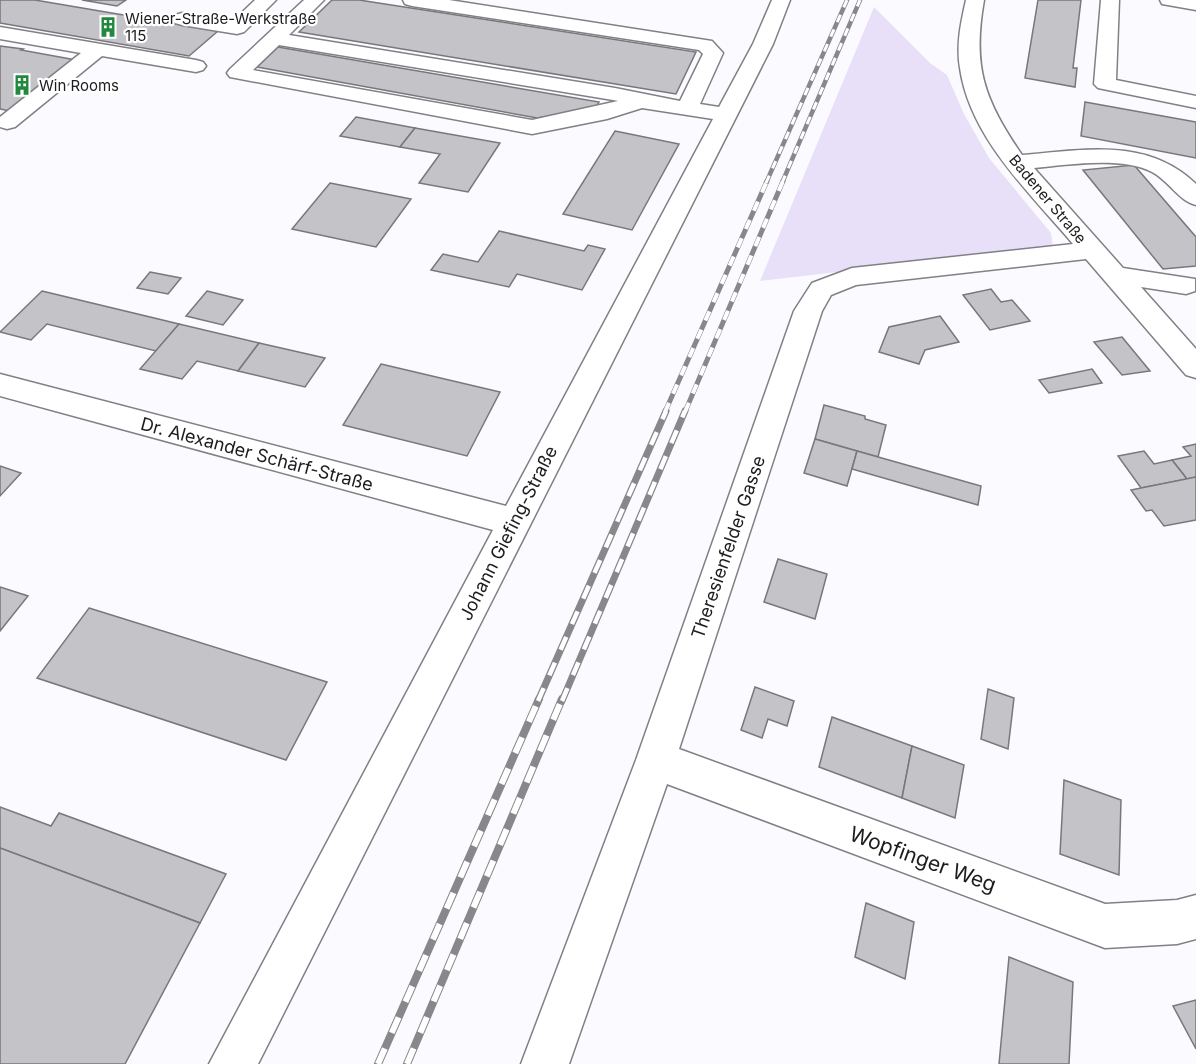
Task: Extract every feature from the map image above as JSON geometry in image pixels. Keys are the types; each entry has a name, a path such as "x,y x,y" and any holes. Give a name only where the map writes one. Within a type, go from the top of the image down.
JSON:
{"street":[{"path":"196,66 267,0 264,0"},
{"path":"237,73 315,0"},
{"path":"412,0 705,45 713,53 688,108"},
{"name":"Johann Giefing-Straße","path":"233,1064 763,44 781,0"},
{"name":"Badener Straße","path":"975,0 968,29 969,73 993,129 1016,162 1196,368"},
{"path":"1110,0 1105,84 1196,102"},
{"path":"1169,0 1196,4"},
{"path":"182,19 237,28"},
{"path":"0,33 237,73 532,127 607,112 641,101"},
{"path":"274,38 615,94 641,101 726,115"},
{"path":"7,122 97,50"},
{"path":"1016,162 1118,158 1143,160 1159,166 1196,198"},
{"name":"Theresienfelder Gasse","path":"545,1064 656,760 808,311 821,289 852,277 1091,250"},
{"path":"1114,275 1191,284 1160,327"},
{"name":"Dr. Alexander Schärf-Straße","path":"0,386 514,522"},
{"name":"Wopfinger Weg","path":"656,760 1105,926 1177,922 1196,917"}],"shaded area":[{"path":"874,7 930,63 947,75 964,114 989,158 1051,233 1053,247 760,281"}],"building":[{"name":"Wiener-Straße-Werkstraße 115","path":"0,0 35,0 218,31 189,56 0,23"},
{"path":"82,0 126,0 117,6"},
{"path":"332,0 359,0 696,52 676,94 299,32"},
{"path":"1038,0 1081,0 1073,68 1077,68 1075,87 1025,78"},
{"name":"Win Rooms","path":"0,46 76,60 10,111 0,109"},
{"path":"278,47 599,102 595,109 537,118 257,67"},
{"path":"1085,102 1196,122 1196,158 1081,136"},
{"path":"356,117 415,128 400,147 340,136"},
{"path":"415,128 500,143 468,192 419,183 440,154 400,147"},
{"path":"615,131 679,144 632,230 563,214"},
{"path":"1134,165 1196,237 1196,266 1163,269 1083,170"},
{"path":"330,183 411,199 376,247 292,229"},
{"path":"499,231 584,251 588,245 605,249 582,290 517,274 509,287 431,270 443,254 478,262"},
{"path":"150,272 181,278 168,294 137,288"},
{"path":"991,289 1001,302 1012,300 1030,321 990,330 963,295"},
{"path":"42,291 179,324 156,351 47,324 31,340 0,332"},
{"path":"207,291 243,300 223,325 186,316"},
{"path":"940,316 959,342 925,350 919,364 879,352 889,327"},
{"path":"179,324 259,343 238,371 197,361 182,379 140,369"},
{"path":"1122,337 1150,371 1122,375 1094,342"},
{"path":"259,343 325,358 305,387 238,371"},
{"path":"381,364 500,392 467,456 343,425"},
{"path":"1092,369 1102,383 1049,393 1039,380"},
{"path":"824,405 865,416 865,419 886,425 878,457 815,439"},
{"path":"815,439 857,451 847,486 804,473"},
{"path":"1196,444 1196,477 1187,479 1172,460 1191,456 1183,447"},
{"path":"857,451 981,486 978,505 852,469"},
{"path":"1144,451 1154,464 1172,460 1187,479 1141,488 1118,456"},
{"path":"0,466 21,473 0,496"},
{"path":"1196,477 1196,520 1164,526 1152,510 1146,511 1131,490"},
{"path":"778,559 827,574 815,619 764,602"},
{"path":"0,587 28,596 0,631"},
{"path":"89,608 327,682 286,760 37,678"},
{"path":"755,687 794,701 787,726 768,719 762,738 741,730"},
{"path":"988,689 1014,698 1008,749 981,739"},
{"path":"832,717 912,746 902,798 819,767"},
{"path":"912,746 964,765 955,818 902,798"},
{"path":"1064,780 1121,800 1119,875 1060,854"},
{"path":"0,807 51,826 59,813 226,874 200,923 0,848"},
{"path":"0,848 200,923 125,1064 0,1064"},
{"path":"866,903 914,922 905,979 855,957"},
{"path":"1009,957 1073,982 1069,1064 999,1064"},
{"path":"1196,1000 1196,1049 1173,1006"}],"railway":[{"path":"766,183 847,0"},
{"path":"782,183 860,0"},
{"path":"665,412 767,181"},
{"path":"685,412 783,181"},
{"path":"538,701 666,411"},
{"path":"562,701 685,411"},
{"path":"378,1064 539,699"},
{"path":"407,1064 562,699"}],"place":[{"name":"Wiener-Straße-Werkstraße 115","path":"108,27"},
{"name":"Win Rooms","path":"22,85"}]}
